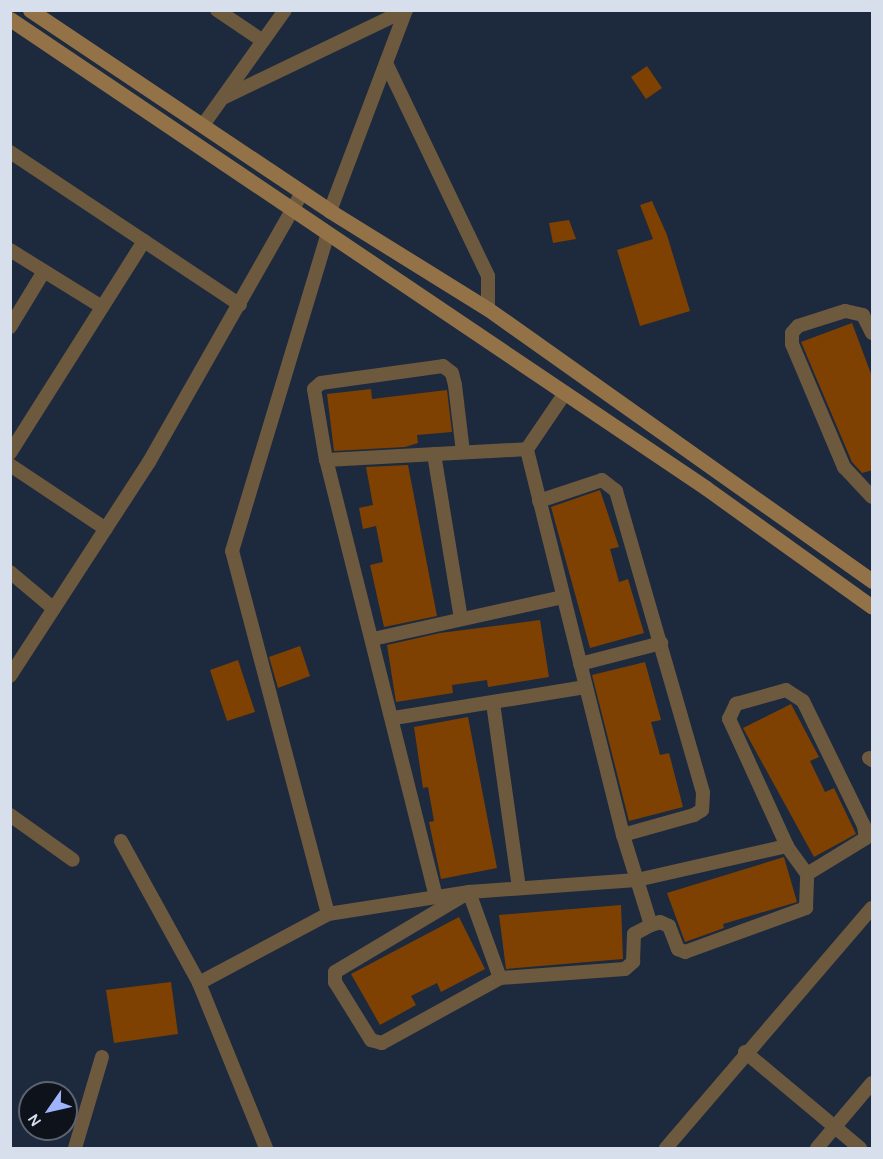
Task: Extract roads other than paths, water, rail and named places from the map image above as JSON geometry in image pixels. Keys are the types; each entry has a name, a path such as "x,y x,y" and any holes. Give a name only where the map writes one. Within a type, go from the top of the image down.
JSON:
{"street":[{"path":"30,10 330,212 488,309 873,581"},
{"path":"217,10 263,41"},
{"path":"203,125 225,98 285,10"},
{"path":"225,98 406,10"},
{"path":"330,212 406,10"},
{"path":"10,19 565,393 873,607"},
{"path":"386,63 488,276 488,309"},
{"path":"174,130 186,114"},
{"path":"10,152 240,305"},
{"path":"10,676 106,529 240,305 302,193"},
{"path":"328,234 232,551 328,914"},
{"path":"10,453 144,241"},
{"path":"10,250 102,307"},
{"path":"10,327 44,273"},
{"path":"873,333 863,315 844,311 798,326 792,333 792,344 844,467 873,496"},
{"path":"436,897 394,718 326,460 314,389 321,383 443,366 453,373 463,452"},
{"path":"565,393 527,448 623,835 651,925"},
{"path":"326,460 527,448"},
{"path":"434,454 461,619"},
{"path":"10,465 106,529"},
{"path":"539,501 602,480 610,483 616,491 703,793 702,810 623,835"},
{"path":"10,572 54,609"},
{"path":"374,639 563,597"},
{"path":"580,664 661,643"},
{"path":"394,718 586,687"},
{"path":"469,892 335,972 336,982 371,1040 382,1043 500,978 625,969 633,962 634,934 660,922 669,926 678,949 685,952 801,912 808,903 807,874 787,846 729,719 736,704 786,690 803,701 864,826 866,838 807,874"},
{"path":"493,703 519,888"},
{"path":"10,814 73,860"},
{"path":"121,841 199,983 266,1149"},
{"path":"199,983 328,914 469,892 637,880 787,846"},
{"path":"469,892 500,978"},
{"path":"666,1149 745,1052 873,908"},
{"path":"745,1052 860,1149"},
{"path":"75,1149 102,1057"},
{"path":"817,1149 873,1083"}]}
